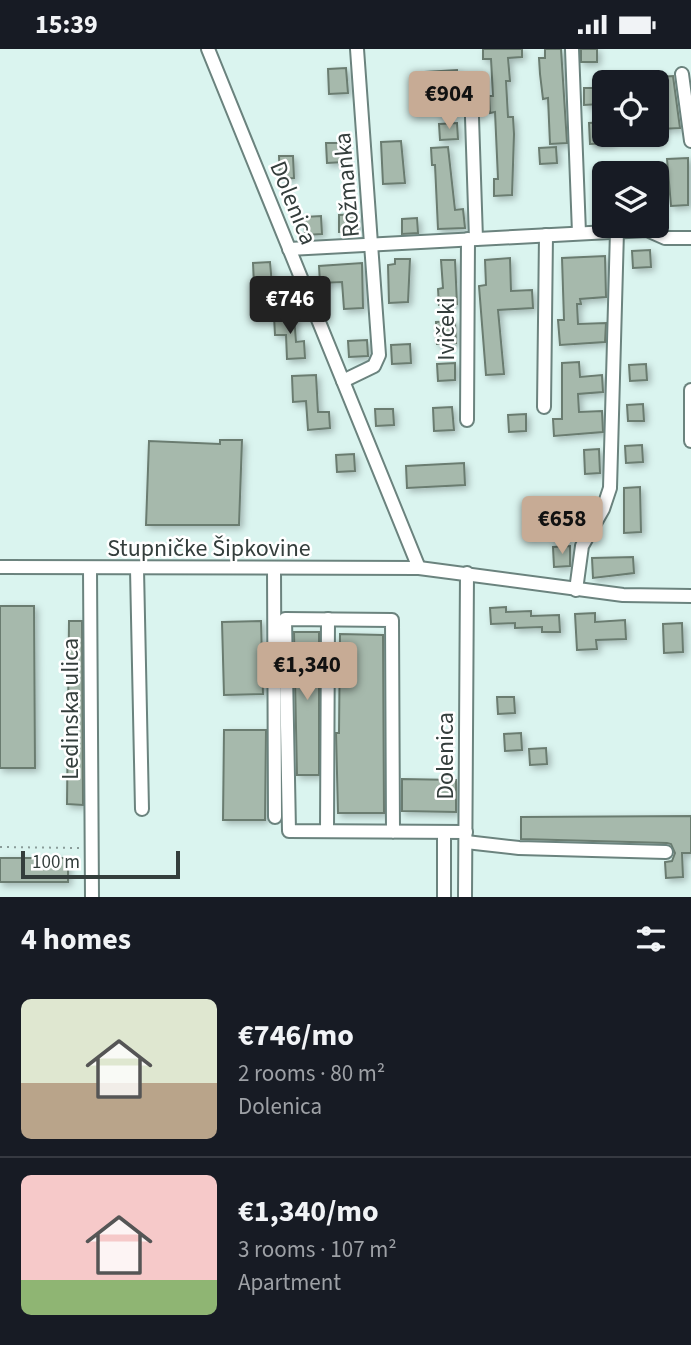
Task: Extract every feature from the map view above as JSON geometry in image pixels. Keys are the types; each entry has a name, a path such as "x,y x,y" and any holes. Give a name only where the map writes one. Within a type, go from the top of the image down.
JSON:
{"street":[{"name":"Dolenica","path":"208,49 419,568"},
{"name":"Rožmanka","path":"343,381 374,366 379,355 357,49"},
{"path":"572,49 579,233"},
{"path":"682,74 691,141"},
{"name":"Ivičeki","path":"467,420 472,239 471,87"},
{"path":"289,249 592,232"},
{"path":"544,407 547,235"},
{"path":"576,590 582,546 604,509 610,488 617,238"},
{"path":"669,238 691,238"},
{"path":"691,390 691,441"},
{"name":"Stupničke Šipkovine","path":"0,567 419,568 623,595 691,596"},
{"path":"274,568 275,817"},
{"name":"Ledinska ulica","path":"90,569 92,897"},
{"path":"137,569 142,809"},
{"name":"Dolenica","path":"465,897 467,573"},
{"path":"393,832 392,620 285,619 289,831 393,832 444,832 519,848 666,852"},
{"path":"327,831 328,619"},
{"path":"444,832 444,897"}],"path":[{"path":"0,847 92,848"}],"building":[{"path":"483,49 522,49 522,57 508,58 510,81 506,81 508,117 513,117 514,134 512,195 494,196 494,179 498,179 495,112 490,113 489,96 493,96 491,59 483,59"},
{"path":"545,49 561,49 567,143 550,144 548,98 543,99 539,58 545,58"},
{"path":"581,49 597,49 597,62 581,62"},
{"path":"346,68 348,93 329,94 328,69"},
{"path":"457,70 458,86 425,88 425,72"},
{"path":"669,76 673,76 680,128 669,129"},
{"path":"584,88 592,88 592,105 584,105"},
{"path":"457,123 458,139 440,140 439,124"},
{"path":"589,123 592,123 592,144 590,144"},
{"path":"401,141 405,183 383,184 381,142"},
{"path":"326,143 344,143 345,162 327,163"},
{"path":"448,147 455,210 463,209 465,228 438,229 435,165 432,165 431,148"},
{"path":"556,147 557,163 540,164 539,148"},
{"path":"279,156 293,156 294,178 280,179"},
{"path":"688,158 688,205 671,206 667,159"},
{"path":"356,214 357,231 339,232 339,215"},
{"path":"321,216 322,234 305,235 304,217"},
{"path":"417,218 418,233 402,234 402,219"},
{"path":"650,250 651,267 633,268 632,251"},
{"path":"605,256 606,297 580,299 581,304 577,304 578,324 606,323 605,342 560,345 558,320 564,320 562,258"},
{"path":"510,258 511,291 532,290 533,308 498,310 504,374 486,375 479,286 486,285 485,260"},
{"path":"395,259 410,259 408,302 389,303 388,265 395,264"},
{"path":"441,260 455,260 457,304 439,305 438,289 443,288"},
{"path":"270,262 272,285 254,285 253,263"},
{"path":"362,263 363,308 344,309 342,282 320,283 319,266"},
{"path":"294,315 296,342 304,341 305,358 287,359 286,335 275,335 274,316"},
{"path":"455,321 456,343 437,344 436,322"},
{"path":"367,340 368,356 349,357 348,341"},
{"path":"410,344 411,363 392,364 391,345"},
{"path":"579,362 580,377 602,375 603,392 578,394 579,412 602,411 603,432 554,436 553,419 562,419 562,363"},
{"path":"455,363 455,380 438,381 437,364"},
{"path":"646,364 647,380 630,381 629,365"},
{"path":"316,375 318,412 329,412 330,428 308,430 306,401 293,402 292,376"},
{"path":"643,404 644,421 628,421 627,405"},
{"path":"452,407 454,430 434,431 433,408"},
{"path":"375,409 393,409 394,425 376,426"},
{"path":"526,414 526,431 509,432 508,415"},
{"path":"220,440 242,440 239,525 146,525 149,441 220,444"},
{"path":"642,445 643,462 626,463 625,446"},
{"path":"599,449 600,473 585,474 584,450"},
{"path":"354,454 355,471 337,472 336,455"},
{"path":"464,463 465,485 407,488 406,466"},
{"path":"640,487 641,532 624,533 624,488"},
{"path":"585,512 586,521 582,529 527,532 526,515"},
{"path":"570,546 570,566 554,567 553,547"},
{"path":"633,557 634,573 593,578 592,558"},
{"path":"0,606 34,606 35,768 0,768"},
{"path":"506,607 506,612 531,611 531,616 559,615 560,632 542,632 542,627 515,628 515,623 491,624 490,608"},
{"path":"595,613 595,622 625,620 626,639 596,640 597,649 577,650 575,614"},
{"path":"69,621 82,621 83,805 67,804"},
{"path":"261,621 263,694 224,695 222,622"},
{"path":"682,623 683,652 664,653 663,624"},
{"path":"294,632 319,632 319,775 297,775"},
{"path":"340,634 383,635 384,813 338,813 336,733 339,733"},
{"path":"497,697 514,697 515,713 498,714"},
{"path":"224,730 266,730 265,820 223,820"},
{"path":"521,733 522,750 505,751 504,734"},
{"path":"546,748 547,764 530,765 529,749"},
{"path":"402,779 456,780 456,812 402,811"},
{"path":"691,816 691,853 682,853 683,877 666,878 665,862 672,861 675,853 671,844 667,843 521,839 521,817"},
{"path":"0,858 68,858 68,882 0,882"}]}
